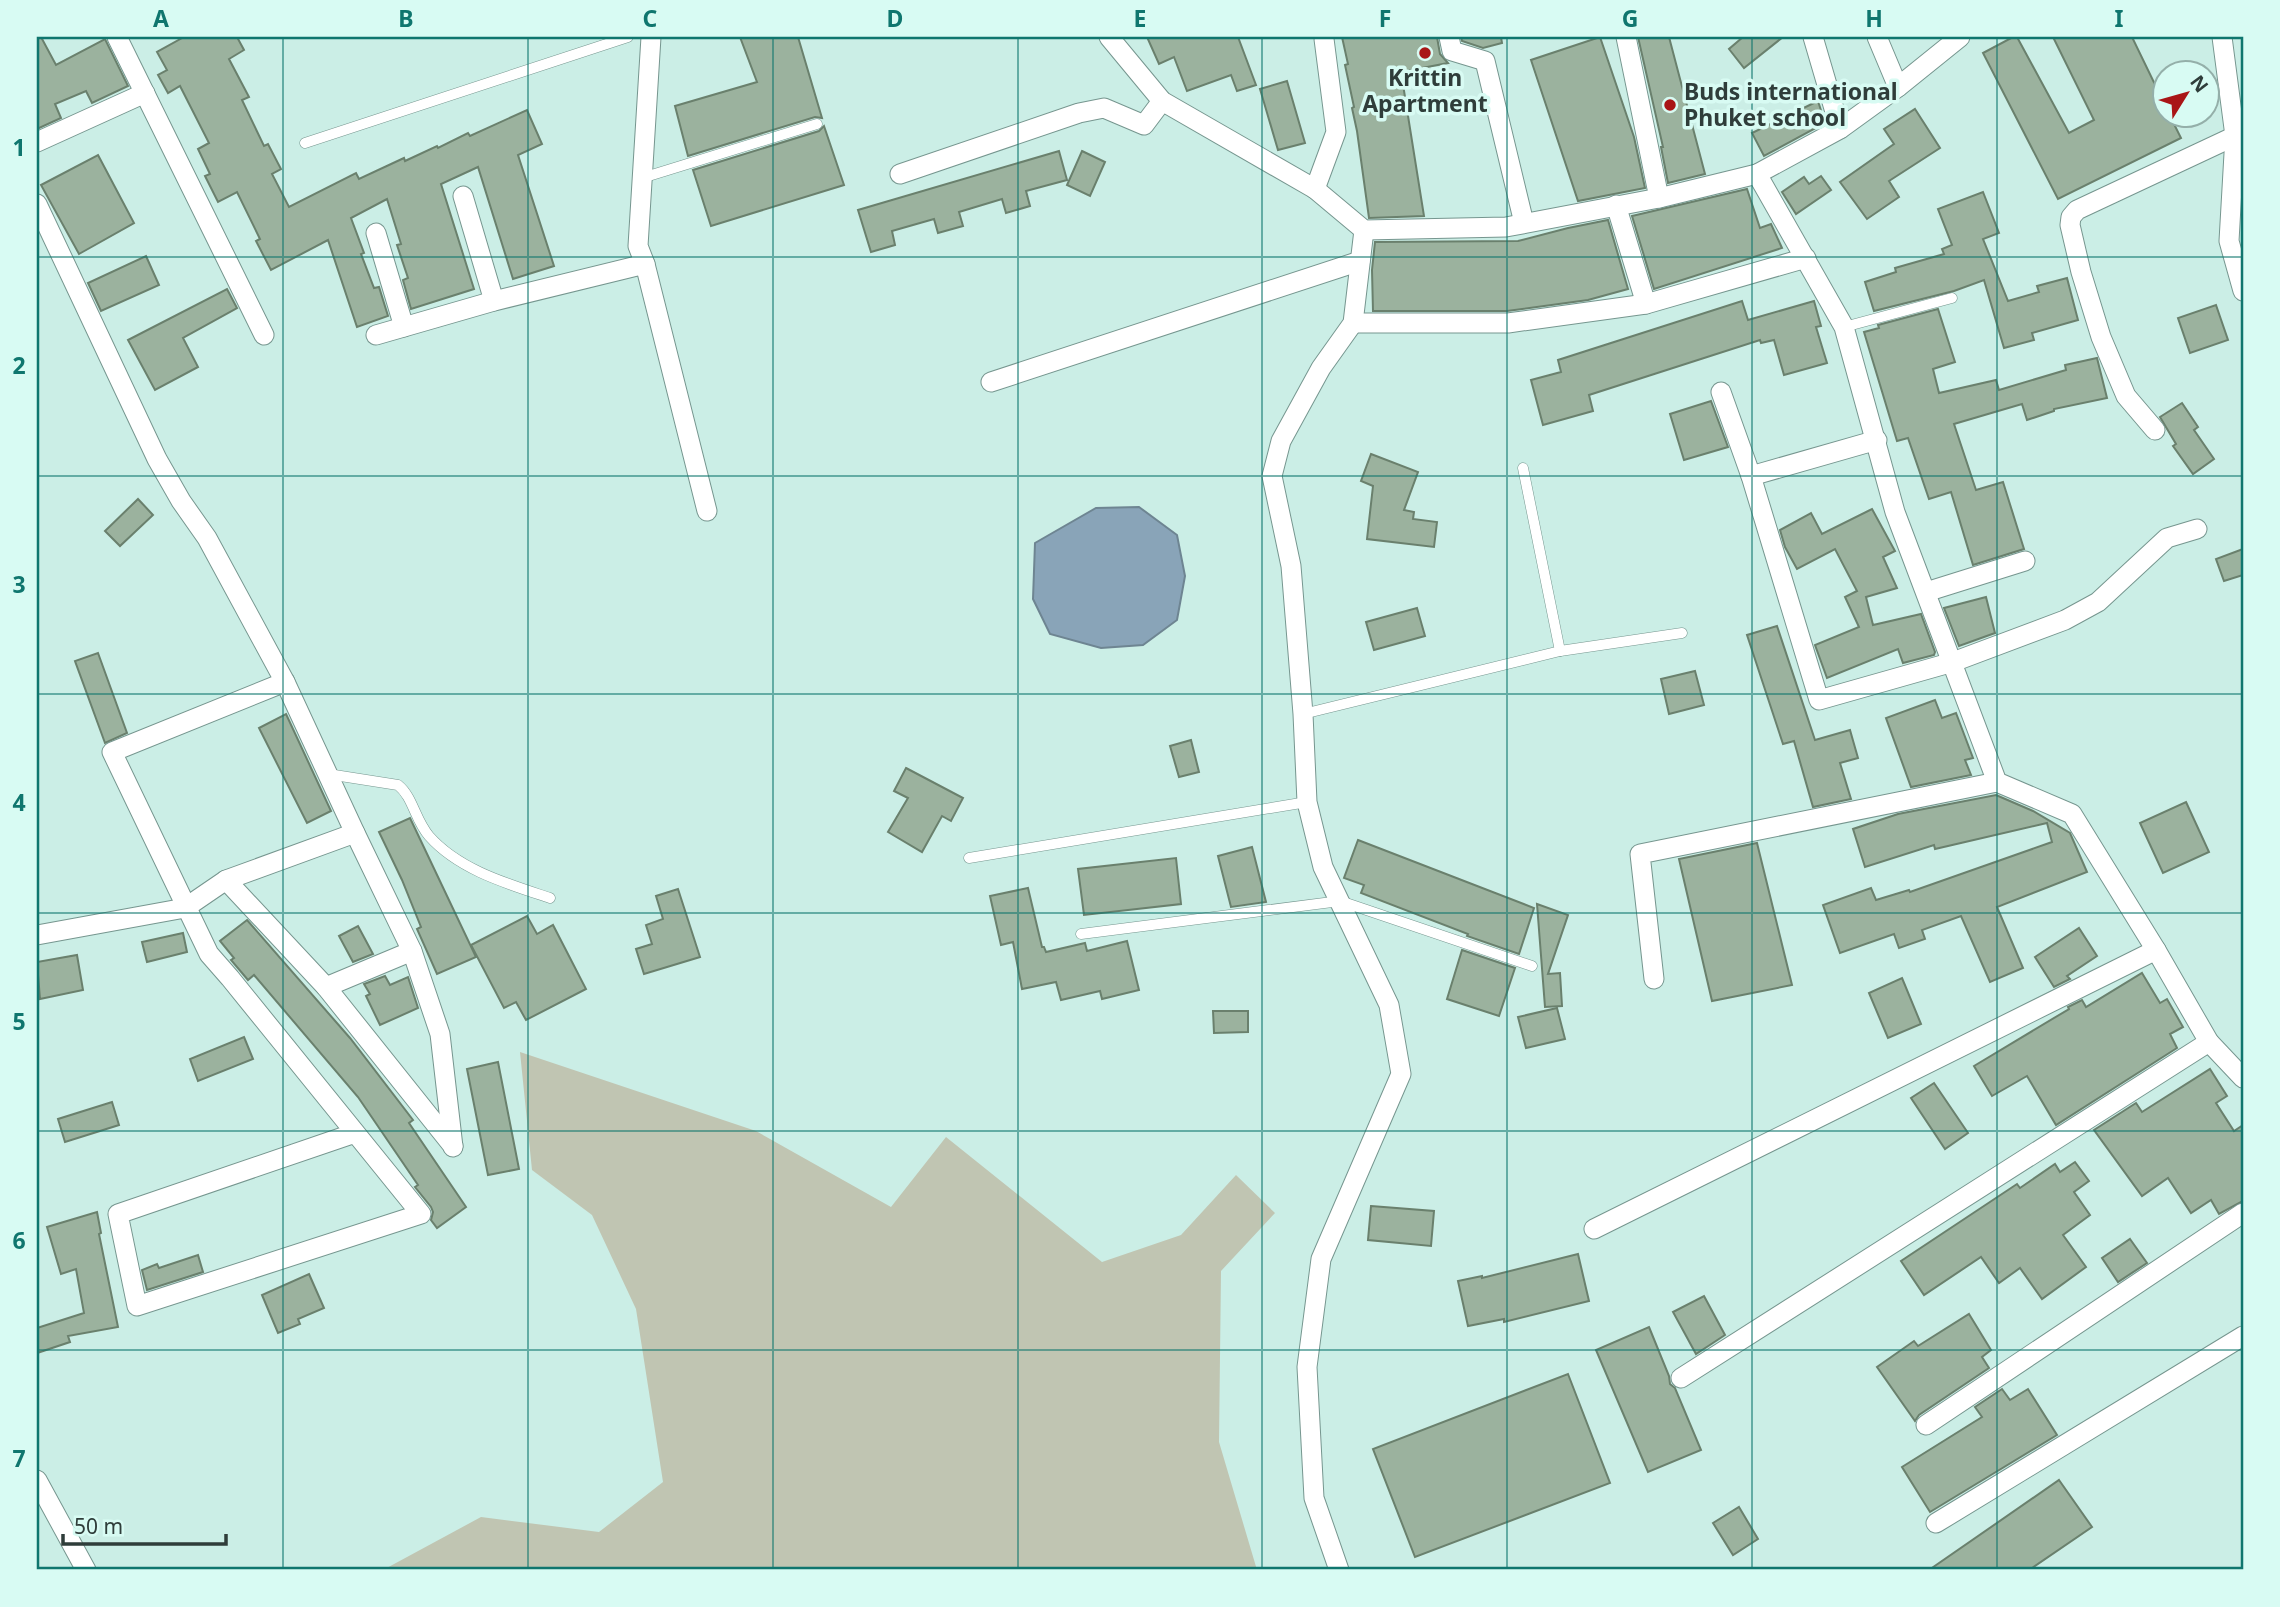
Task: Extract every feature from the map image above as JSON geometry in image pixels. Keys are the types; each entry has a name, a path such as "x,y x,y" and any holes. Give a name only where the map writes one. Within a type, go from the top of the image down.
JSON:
{"street":[{"path":"117,37 264,335"},
{"path":"651,37 638,246 645,264 707,511"},
{"path":"1110,37 1161,101 1315,189 1364,230 1506,227 1660,198 1757,174 1840,129 1960,37"},
{"path":"1449,37 1452,51 1485,61 1524,223"},
{"path":"1626,37 1660,198"},
{"path":"1813,37 1840,129"},
{"path":"1877,37 1898,87"},
{"path":"2222,37 2235,136 2229,241 2243,291"},
{"path":"1315,189 1336,132 1324,39"},
{"path":"37,142 145,93"},
{"path":"900,174 1091,110 1104,108 1144,125 1161,101"},
{"path":"2155,430 2126,396 2109,361 2081,272 2070,225 2071,217 2077,209 2235,136"},
{"path":"1757,174 1844,327 1895,512 1997,782"},
{"path":"463,196 494,302"},
{"path":"37,204 157,459 181,501 207,538 285,682 412,950 440,1034 453,1147 326,987 226,880"},
{"path":"1616,205 1646,304"},
{"path":"1339,1570 1314,1498 1307,1367 1310,1340 1321,1259 1401,1074 1389,1005 1323,867 1307,802 1291,566 1272,476 1281,441 1321,368 1353,323 1364,230"},
{"path":"376,233 404,327"},
{"path":"1353,323 1508,323 1646,304 1806,258"},
{"path":"990,382 1360,261"},
{"path":"376,335 645,264"},
{"path":"1721,392 1751,476 1819,700 1953,662 2065,620 2098,602 2167,538 2197,529"},
{"path":"1751,476 1877,440"},
{"path":"1926,592 2025,561"},
{"path":"285,682 112,752 209,954 355,1133 421,1214 136,1306 118,1214 355,1133"},
{"path":"1654,979 1640,854 1997,782 2073,814 2209,1042 2243,1078"},
{"path":"37,935 185,908 226,880 355,833"},
{"path":"326,987 412,950"},
{"path":"1594,1229 2156,950"},
{"path":"1681,1378 2209,1042"},
{"path":"1926,1424 2243,1213"},
{"path":"1936,1523 2243,1336"},
{"path":"37,1480 86,1570"}],"lane":[{"path":"305,143 628,37"},
{"path":"642,178 817,124"},
{"path":"1844,327 1952,298"},
{"path":"1524,468 1560,651"},
{"path":"1303,714 1560,651 1682,633"},
{"path":"327,774 398,785 405,790 419,822 430,837 453,855 493,879 550,898"},
{"path":"969,858 1307,802"},
{"path":"1081,934 1340,901 1532,966"}],"green space":[{"path":"520,1052 756,1131 891,1207 946,1137 1102,1262 1181,1235 1236,1175 1275,1213 1221,1271 1219,1442 1257,1570 383,1570 481,1517 599,1532 663,1482 636,1309 592,1215 532,1170"}],"water":[{"path":"1139,507 1177,535 1185,576 1177,620 1143,645 1101,648 1050,634 1033,599 1035,543 1096,508"}],"building":[{"path":"37,37 41,37 56,65 105,39 128,86 92,103 86,91 55,104 61,118 37,129"},
{"path":"184,37 237,37 244,50 229,59 249,97 242,100 264,146 268,144 281,169 272,174 289,207 356,173 359,179 404,158 405,161 437,146 438,148 468,133 470,136 527,110 542,144 518,155 554,266 513,279 478,167 441,184 474,289 411,309 403,280 408,278 397,245 401,244 387,199 351,218 364,253 361,254 374,288 379,287 388,316 357,327 328,240 271,270 256,241 260,239 237,192 218,202 205,176 210,174 198,149 209,143 180,86 168,93 158,75 167,70 157,52"},
{"path":"740,37 798,37 822,118 815,117 688,156 675,106 757,82"},
{"path":"1147,37 1238,37 1256,85 1237,91 1231,75 1187,91 1174,57 1159,64"},
{"path":"1342,37 1437,37 1440,54 1448,63 1401,72 1424,216 1369,218"},
{"path":"1461,37 1501,37 1502,43 1483,48 1462,41"},
{"path":"1600,37 1634,137 1645,188 1578,201 1531,60"},
{"name":"Buds international Phuket school","path":"1638,37 1669,37 1705,174 1668,183 1663,147"},
{"path":"1743,37 1783,37 1744,68 1729,49"},
{"path":"2017,37 2069,133 2094,120 2053,37 2132,37 2150,74 2150,130 2177,130 2181,138 2058,199 1983,53"},
{"path":"1287,81 1305,143 1278,150 1260,89"},
{"path":"1818,101 1825,123 1764,156 1752,133"},
{"path":"1915,109 1940,148 1889,181 1899,197 1867,219 1840,182 1894,144 1884,129"},
{"path":"824,126 844,185 711,226 693,170 819,131"},
{"path":"1059,151 1067,180 1026,191 1030,206 1006,213 1002,199 959,212 963,226 938,233 934,219 892,231 895,245 871,252 858,210"},
{"path":"1082,151 1105,162 1090,196 1067,185"},
{"path":"98,155 134,223 79,254 41,185"},
{"path":"1821,176 1831,190 1796,214 1782,192 1804,177 1809,184"},
{"path":"1747,189 1760,228 1771,224 1782,248 1654,289 1632,216"},
{"path":"1983,192 1999,233 1983,239 2008,301 2039,292 2037,286 2067,278 2078,320 2032,333 2034,340 2004,348 1984,280 1954,291 1874,311 1865,282 1896,272 1895,268 1944,254 1942,249 1952,245 1938,209"},
{"path":"1608,220 1628,289 1588,300 1507,311 1373,311 1372,270 1375,242 1518,241"},
{"path":"146,256 159,285 101,311 88,283"},
{"path":"227,289 237,308 183,338 198,367 155,390 128,340"},
{"path":"1742,301 1748,320 1814,301 1821,326 1816,327 1827,363 1784,375 1774,340 1761,343 1760,340 1589,395 1593,411 1543,425 1531,380 1561,372 1558,360"},
{"path":"2216,305 2228,340 2190,353 2178,318"},
{"path":"1938,309 1955,362 1933,369 1939,393 1996,380 1999,390 2066,370 2065,365 2097,358 2107,398 2054,409 2027,420 2022,404 1954,424 1976,490 2003,482 2024,549 1973,565 1951,492 1929,499 1908,438 1897,441 1864,332 1879,328 1878,325"},
{"path":"1711,401 1728,447 1684,460 1670,414"},
{"path":"2182,403 2198,427 2194,430 2214,459 2193,474 2173,446 2176,444 2160,417"},
{"path":"1371,454 1418,472 1404,510 1414,512 1413,519 1437,522 1434,547 1367,539 1373,486 1361,481"},
{"path":"138,499 153,515 120,546 105,531"},
{"path":"1872,509 1895,551 1883,557 1897,588 1866,597 1873,625 1921,614 1935,652 1934,655 1903,663 1898,649 1827,678 1815,645 1859,627 1845,597 1857,591 1835,549 1797,569 1785,547 1780,530 1811,513 1822,534"},
{"path":"2243,549 2243,575 2224,581 2216,559"},
{"path":"1986,597 1995,633 1959,646 1944,608"},
{"path":"1417,608 1425,636 1374,650 1366,622"},
{"path":"1777,626 1815,740 1850,730 1858,758 1840,763 1851,799 1813,807 1794,741 1783,744 1747,635"},
{"path":"98,653 127,733 105,743 75,661"},
{"path":"1695,671 1704,705 1669,714 1661,679"},
{"path":"1935,700 1942,718 1956,713 1973,758 1965,760 1971,775 1911,787 1886,718"},
{"path":"286,714 331,811 307,823 259,728"},
{"path":"1191,740 1199,772 1179,777 1170,746"},
{"path":"906,768 963,798 951,821 942,816 922,852 888,832 908,798 894,791"},
{"path":"1996,795 2033,811 2070,833 2087,872 1997,907 2023,968 1990,982 1961,916 1922,930 1925,939 1899,948 1894,934 1840,953 1823,905 1871,888 1876,900 1909,890 1910,892 2052,842 2047,823 1935,849 1934,845 1865,867 1853,829 1898,814"},
{"path":"2186,802 2209,852 2163,873 2140,823"},
{"path":"410,818 476,957 437,974 417,929 421,927 402,880 379,832"},
{"path":"1358,840 1534,908 1519,954 1361,893 1364,885 1344,878"},
{"path":"1757,843 1792,985 1712,1001 1679,859"},
{"path":"1252,847 1266,902 1231,907 1218,856"},
{"path":"1176,858 1181,904 1084,915 1078,869"},
{"path":"1028,888 1042,947 1046,952 1085,943 1087,951 1127,941 1139,990 1102,999 1100,991 1061,1000 1056,982 1022,989 1013,942 1001,945 990,896"},
{"path":"678,889 700,957 644,974 636,949 652,944 646,925 663,919 656,896"},
{"path":"1537,904 1568,915 1548,974 1560,973 1562,1006 1545,1007"},
{"path":"527,916 537,934 553,925 586,989 526,1020 516,1002 504,1008 471,945"},
{"path":"247,920 350,1038 413,1120 409,1123 466,1207 437,1228 431,1220 431,1207 415,1187 418,1185 358,1097 254,975 248,980 231,960 234,958 220,941"},
{"path":"358,926 373,954 353,962 339,936"},
{"path":"2079,928 2097,956 2067,976 2070,979 2054,987 2035,957"},
{"path":"183,933 187,952 147,962 142,942"},
{"path":"1462,950 1515,968 1499,1016 1447,999"},
{"path":"77,955 83,990 40,999 37,962"},
{"path":"2142,973 2160,1003 2167,999 2183,1027 2170,1034 2177,1048 2056,1125 2027,1076 1992,1096 1974,1066 2069,1009 2068,1007 2082,1000 2086,1007"},
{"path":"385,976 390,985 408,977 418,1008 380,1025 366,996 370,994 364,984"},
{"path":"1902,978 1921,1024 1888,1038 1869,993"},
{"path":"1557,1008 1565,1039 1526,1048 1518,1017"},
{"path":"1213,1011 1248,1011 1248,1032 1214,1033"},
{"path":"244,1037 253,1059 198,1081 190,1059"},
{"path":"498,1062 519,1169 488,1175 467,1069"},
{"path":"2210,1069 2227,1096 2216,1103 2234,1131 2243,1125 2243,1201 2219,1214 2211,1200 2191,1213 2168,1178 2142,1196 2094,1130 2136,1103 2142,1112"},
{"path":"1934,1083 1968,1133 1945,1149 1911,1098"},
{"path":"112,1102 119,1125 65,1142 58,1119"},
{"path":"2075,1162 2089,1181 2074,1192 2090,1215 2063,1235 2086,1267 2042,1299 2020,1268 1999,1283 1981,1257 1924,1295 1901,1261 2017,1184 2020,1188 2055,1164 2060,1172"},
{"path":"1371,1206 1434,1211 1431,1246 1368,1240"},
{"path":"97,1212 118,1327 68,1336 70,1342 37,1353 37,1328 84,1313 76,1269 61,1274 47,1227"},
{"path":"2130,1239 2147,1263 2118,1282 2102,1258"},
{"path":"1578,1254 1589,1301 1504,1322 1504,1319 1468,1326 1458,1281 1482,1278"},
{"path":"198,1255 203,1272 147,1290 142,1270 157,1264 159,1268"},
{"path":"309,1274 324,1308 298,1319 300,1324 278,1333 262,1295"},
{"path":"1704,1296 1725,1335 1696,1354 1673,1312"},
{"path":"1969,1314 1991,1350 1982,1357 1989,1368 1919,1415 1915,1421 1877,1367 1914,1341 1918,1346"},
{"path":"1649,1327 1670,1384 1675,1388 1701,1450 1648,1472 1596,1350"},
{"path":"1568,1374 1610,1483 1415,1557 1373,1449"},
{"path":"2002,1389 2010,1400 2028,1389 2057,1435 1930,1512 1902,1467 1982,1417 1975,1407"},
{"path":"2059,1480 2092,1527 2029,1570 1929,1570"},
{"path":"1739,1507 1758,1539 1733,1555 1713,1523"}],"place":[{"name":"Krittin Apartment","path":"1425,53"},
{"name":"Buds international Phuket school","path":"1670,105"}]}
